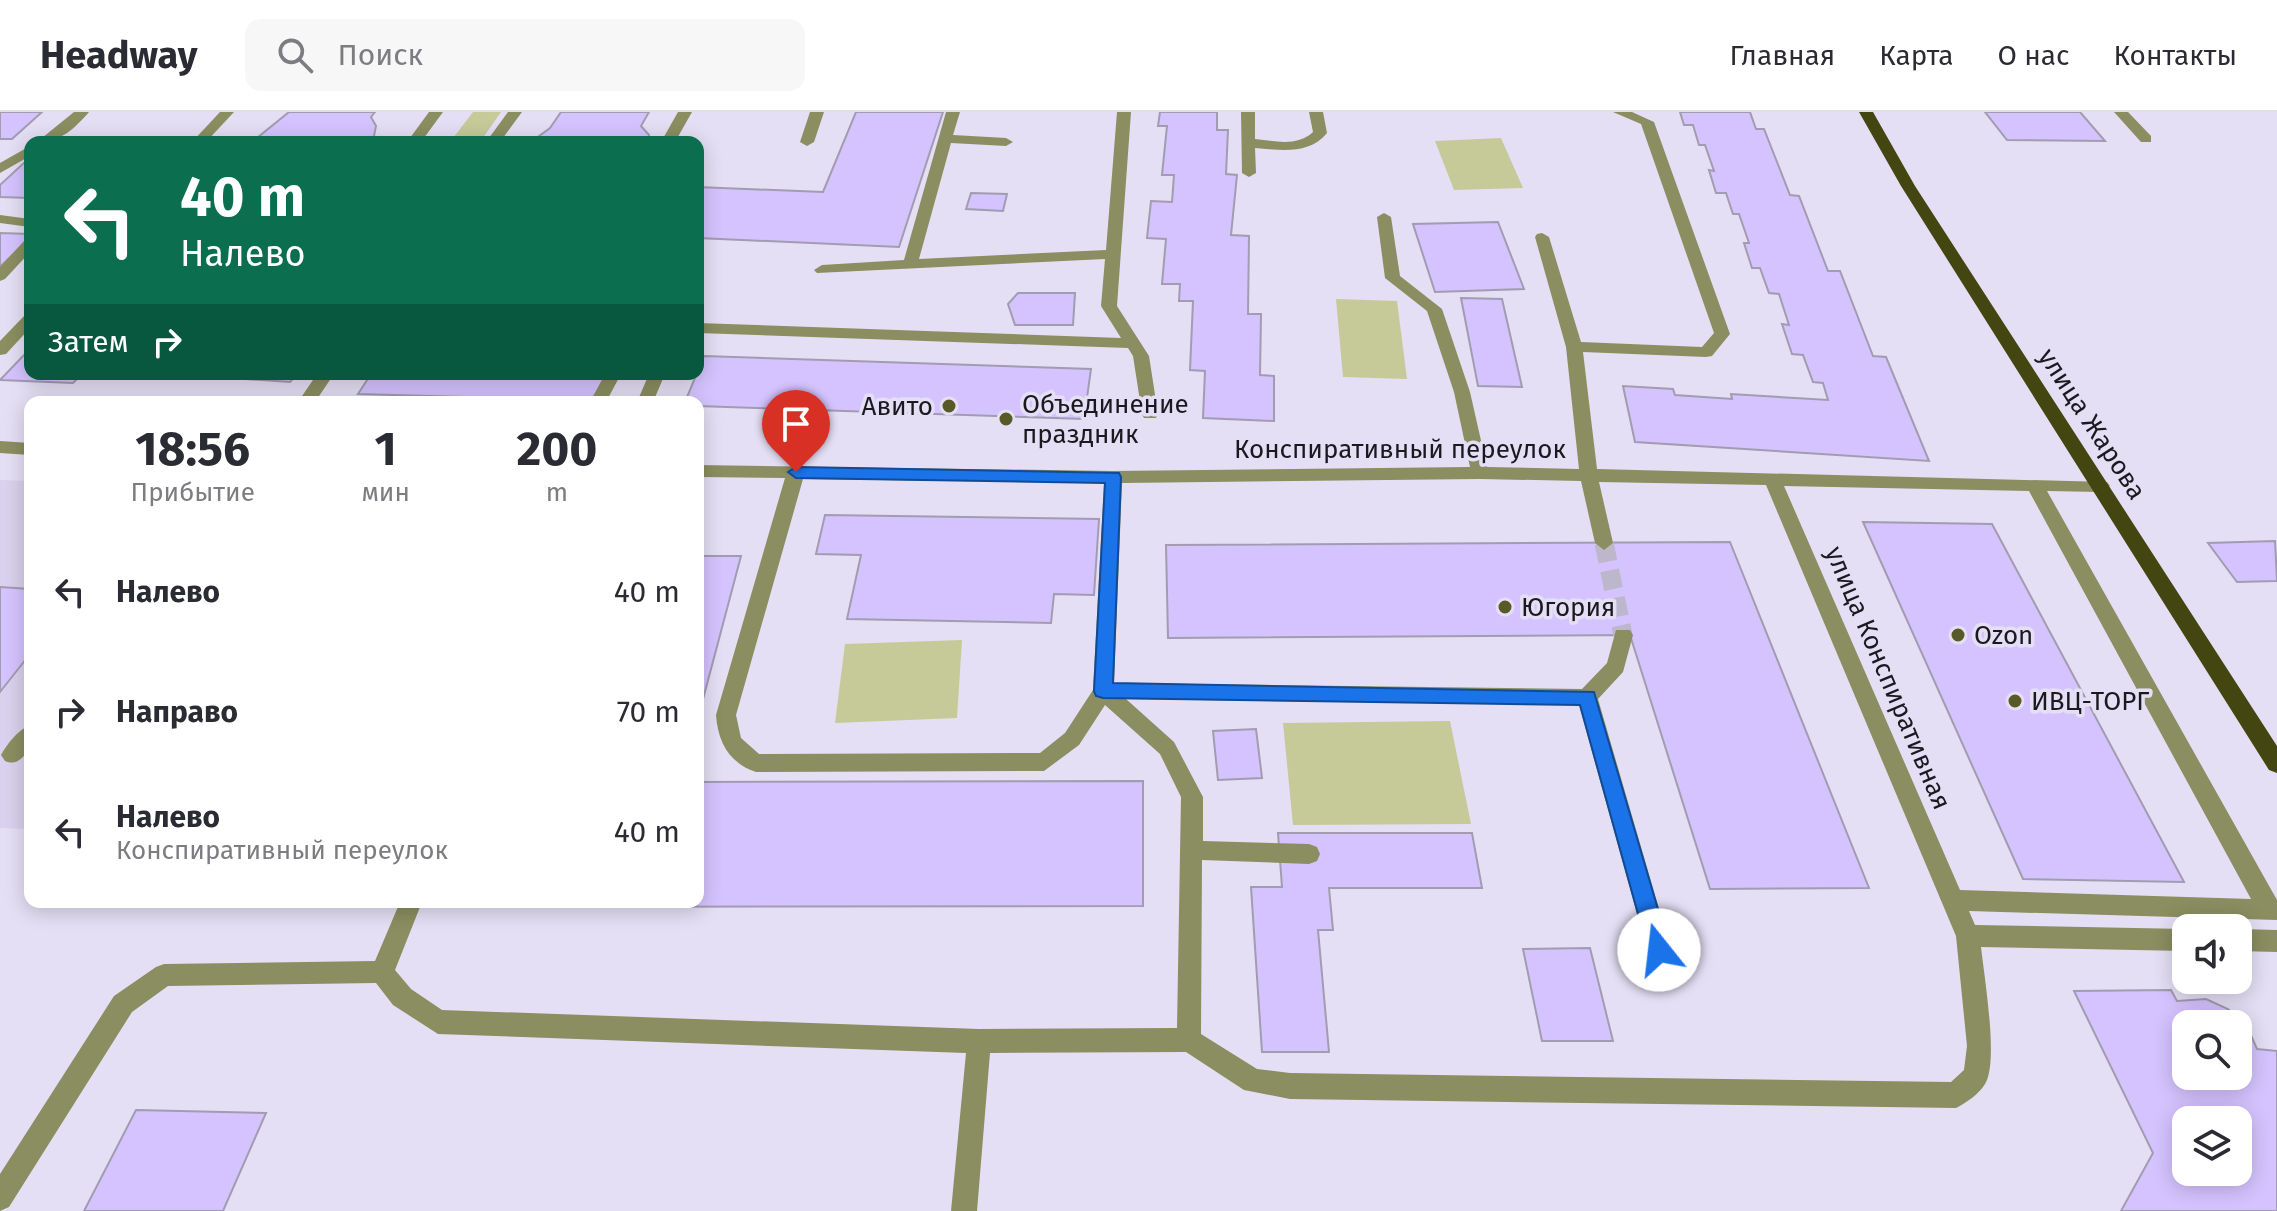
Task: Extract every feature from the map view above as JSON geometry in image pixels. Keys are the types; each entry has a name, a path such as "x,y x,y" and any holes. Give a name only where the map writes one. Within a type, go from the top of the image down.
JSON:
{"main road":[{"name":"улица Жарова","path":"1866,112 1908,186 2277,764"}],"street":[{"path":"54,136 82,112"},
{"path":"205,136 227,112"},
{"path":"418,136 436,112"},
{"path":"497,136 515,112"},
{"path":"671,136 685,112"},
{"path":"807,142 817,112"},
{"path":"910,264 953,112"},
{"path":"1124,112 1109,306 1141,356 1150,414"},
{"path":"1248,112 1249,173"},
{"path":"1248,143 1302,145 1316,140 1320,133 1316,112"},
{"path":"1574,347 1706,352 1722,334 1647,122 1620,112"},
{"path":"2121,112 2146,139"},
{"path":"946,139 1006,142"},
{"path":"0,169 24,154"},
{"path":"1384,217 1393,278 1434,309 1462,392 1480,473"},
{"path":"0,219 24,222"},
{"path":"1542,237 1574,347 1589,475 1604,543"},
{"path":"0,276 24,250"},
{"path":"822,270 1112,254"},
{"path":"0,350 24,325"},
{"path":"704,328 1132,343"},
{"path":"0,447 24,449"},
{"name":"Конспиративный переулок","path":"704,471 1113,477 1480,473 2101,486"},
{"path":"796,472 726,715 727,736 736,752 756,763 1044,762 1072,739 1103,691 1113,477"},
{"name":"улица Конспиративная","path":"1189,1040 1253,1081 1290,1086 1956,1095 1976,1076 1979,1046 1968,936 1772,479"},
{"path":"2035,485 2273,910"},
{"path":"1103,691 1587,697 1616,666 1623,635"},
{"path":"382,972 402,997 438,1022 979,1041 1189,1040 1192,797 1167,748 1103,691"},
{"path":"1587,697 1659,950"},
{"path":"12,755 24,741"},
{"path":"1191,850 1309,854"},
{"path":"1954,900 2273,910"},
{"path":"382,972 409,908"},
{"path":"1968,936 2172,940"},
{"path":"2252,940 2277,941"},
{"path":"0,1198 123,1004 164,975 382,972"},
{"path":"964,1211 979,1041"}],"shaded area":[{"path":"0,480 24,481 24,829 0,828"}],"green space":[{"path":"473,112 501,112 484,136 455,136"},
{"path":"1501,138 1523,188 1454,190 1435,141"},
{"path":"1336,299 1397,301 1407,379 1343,377"},
{"path":"962,640 957,718 835,723 845,644"},
{"path":"1450,721 1471,824 1293,825 1283,723"}],"building":[{"path":"0,112 42,112 12,139 0,139"},
{"path":"289,112 375,112 371,117 376,126 374,136 259,136"},
{"path":"561,112 649,112 641,126 649,136 539,136 550,128"},
{"path":"856,112 943,112 899,247 704,238 704,187 823,192"},
{"path":"1160,112 1217,112 1217,130 1228,130 1226,174 1237,175 1231,235 1249,236 1248,314 1261,314 1260,375 1274,376 1274,421 1203,418 1205,371 1190,370 1193,301 1179,301 1180,284 1162,284 1166,239 1147,238 1151,201 1172,202 1174,175 1162,175 1167,126 1158,126"},
{"path":"1680,112 1750,112 1756,129 1764,129 1790,195 1799,196 1828,271 1840,271 1873,356 1886,357 1929,461 1635,442 1623,386 1673,389 1675,395 1732,399 1731,394 1828,400 1823,383 1813,382 1803,355 1792,354 1782,324 1789,325 1779,294 1769,293 1760,268 1752,268 1744,243 1749,243 1739,214 1733,214 1726,193 1716,193 1709,170 1714,171 1705,145 1699,145 1693,125 1684,125"},
{"path":"1985,112 2080,112 2105,141 2007,140"},
{"path":"24,163 24,198 0,197 0,185"},
{"path":"971,193 1007,194 1003,211 966,209"},
{"path":"1498,222 1524,289 1435,292 1413,224"},
{"path":"0,233 24,234 24,244 0,267"},
{"path":"1018,293 1075,293 1073,325 1015,325 1008,304"},
{"path":"1461,298 1502,299 1522,387 1478,386"},
{"path":"24,355 24,380 76,380 73,383 0,380"},
{"path":"704,356 1091,369 1084,419 704,406 704,396 687,396 694,380 704,380"},
{"path":"367,380 613,380 605,396 358,394"},
{"path":"825,515 1099,519 1094,595 1054,594 1051,623 847,619 861,555 816,554"},
{"name":"ИВЦ-ТОРГ","path":"1863,522 1992,524 2184,882 2023,879"},
{"path":"2275,541 2277,581 2237,582 2208,543"},
{"path":"1730,542 1869,888 1710,889 1630,635 1168,638 1166,545"},
{"path":"704,556 741,556 704,695"},
{"path":"0,587 24,589 24,662 0,692"},
{"path":"1256,729 1262,778 1218,780 1213,731"},
{"path":"1143,781 1143,906 704,907 704,782"},
{"path":"1278,833 1472,833 1482,888 1329,888 1333,930 1318,930 1329,1052 1262,1052 1251,887 1282,887"},
{"path":"1590,948 1613,1041 1542,1041 1523,949"},
{"path":"2171,990 2177,1001 2206,999 2229,1010 2172,1010 2172,1090 2252,1090 2252,1038 2257,1049 2277,1051 2277,1211 2121,1211 2153,1153 2074,991"},
{"path":"136,1110 266,1113 223,1211 84,1211"}],"tunnel":[{"path":"1604,543 1623,635"}],"place":[{"name":"Авито","path":"949,406"},
{"name":"Объединение праздник","path":"1006,419"},
{"name":"Югория","path":"1505,607"},
{"name":"Ozon","path":"1958,635"},
{"name":"ИВЦ-ТОРГ","path":"2015,701"}],"route":[{"path":"796,472 1113,477 1103,691 1587,697 1659,950"}]}
